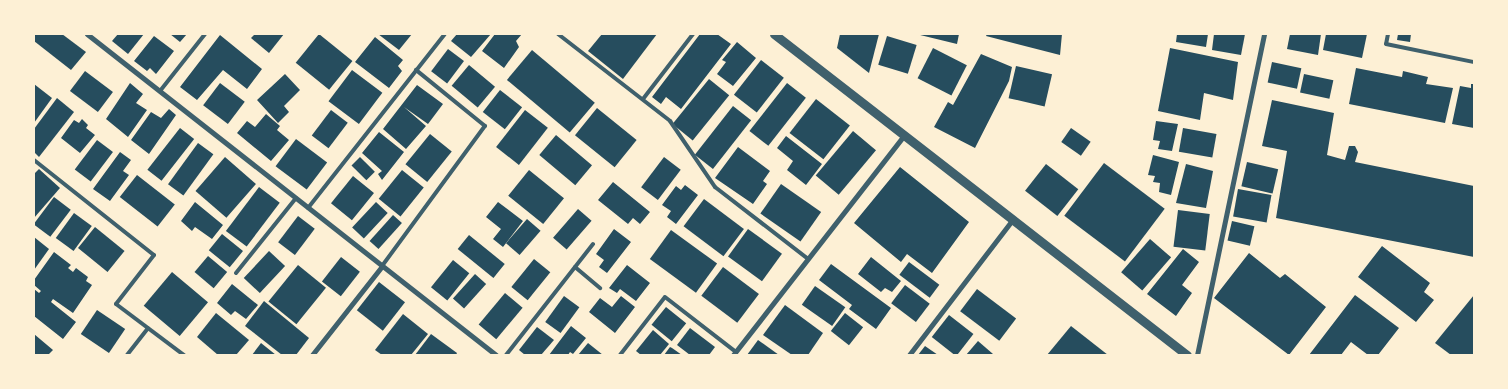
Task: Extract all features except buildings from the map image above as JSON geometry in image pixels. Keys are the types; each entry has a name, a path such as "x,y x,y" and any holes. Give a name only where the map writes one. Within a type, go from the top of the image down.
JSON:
{"street":[{"path":"87,34 496,355"},
{"path":"774,34 1187,355"},
{"path":"1197,355 1264,34"},
{"path":"734,354 904,135"},
{"path":"909,355 1013,219"},
{"path":"312,355 382,266"}],"lane":[{"path":"160,91 205,34"},
{"path":"308,208 445,34"},
{"path":"558,34 670,121 715,187 808,259"},
{"path":"643,99 693,34"},
{"path":"1388,34 1386,44 1474,62"},
{"path":"382,266 485,126 416,70"},
{"path":"34,160 154,255 116,304 184,355"},
{"path":"236,274 296,198"},
{"path":"506,355 594,244"},
{"path":"575,267 600,288"},
{"path":"620,355 665,297 734,354"},
{"path":"127,355 148,328"}]}
